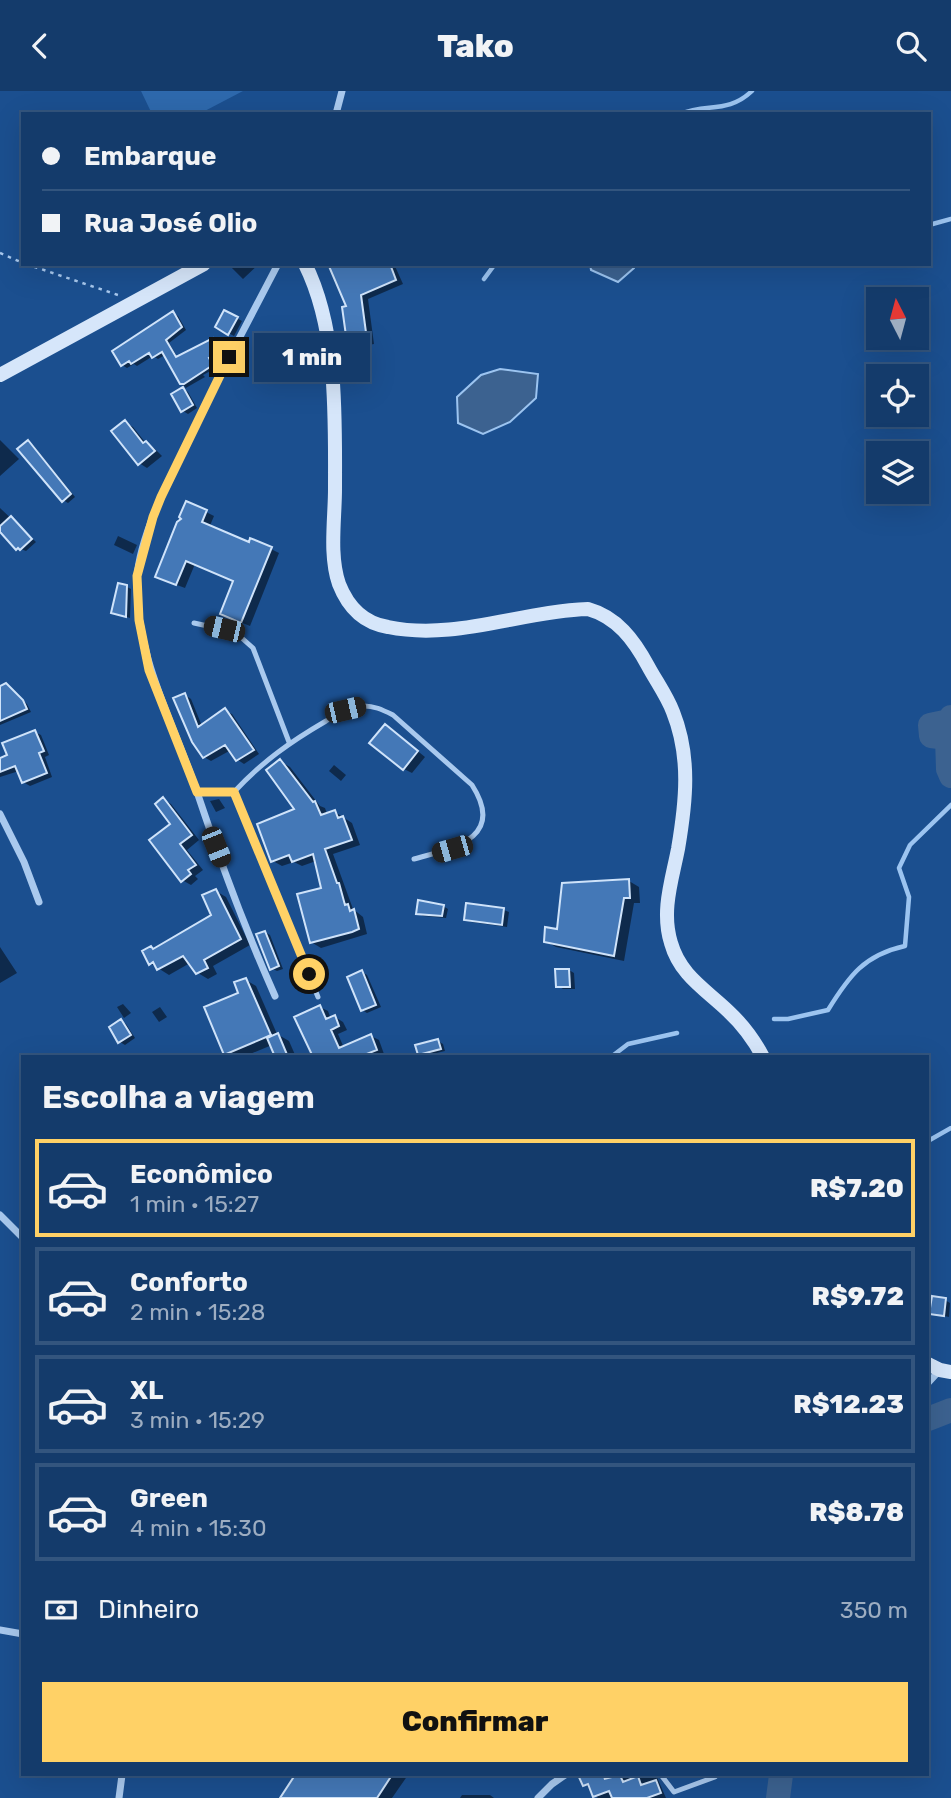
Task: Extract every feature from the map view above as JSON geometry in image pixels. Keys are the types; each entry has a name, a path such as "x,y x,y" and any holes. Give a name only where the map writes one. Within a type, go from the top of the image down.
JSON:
{"main road":[{"path":"0,375 201,266"},
{"path":"306,266 322,310 330,354 335,433 334,558 338,581 346,601 365,621 412,630 441,631 588,609 620,626 642,655 672,709 685,757 685,803 667,899 666,918 675,956 699,987 740,1024 762,1055"}],"street":[{"path":"337,112 342,91"},
{"path":"275,996 244,925 197,792 149,670 139,620 137,576 161,497 277,266"},
{"path":"0,814 24,862 38,902"},
{"path":"0,1215 21,1236"},
{"path":"0,1630 21,1634"},
{"path":"118,1798 122,1776"},
{"path":"538,1798 564,1776"}],"lane":[{"path":"194,623 235,632 253,648 289,742"},
{"path":"197,792 234,792 289,742 345,710 361,706 378,708 393,715 472,785 483,810 482,824 475,836 464,844 414,859"},
{"path":"234,792 318,997"},
{"path":"662,1776 674,1792 715,1777"}],"path":[{"path":"0,253 21,261"},
{"path":"34,266 138,302"}],"shaded area":[{"path":"141,91 243,91 203,112 151,112"},
{"path":"590,266 634,266 618,282 591,270"},
{"path":"500,369 538,374 536,398 510,422 483,434 458,423 457,397 481,375"}],"building":[{"path":"329,266 391,266 396,280 361,295 367,340 347,343 342,307 346,306"},
{"path":"224,310 238,317 228,335 215,327"},
{"path":"173,311 182,327 166,340 176,357 213,338 220,352 209,358 213,365 184,384 180,384 162,352 152,358 149,353 131,364 129,361 121,366 112,351"},
{"path":"183,387 193,405 181,412 171,394"},
{"path":"125,420 143,443 146,441 155,451 138,465 111,431"},
{"path":"28,440 71,494 62,502 17,449"},
{"path":"186,501 207,510 202,522 249,542 250,538 272,547 241,623 220,614 233,581 186,561 176,585 155,577 177,522 181,519 179,517"},
{"path":"11,516 32,539 20,550 16,550 0,532 0,526"},
{"path":"118,583 127,585 126,617 111,613"},
{"path":"6,683 23,700 27,709 0,721 0,686"},
{"path":"185,693 198,727 225,708 254,750 236,761 225,745 203,758 192,742 173,698"},
{"path":"385,724 418,751 403,770 369,743"},
{"path":"35,730 44,751 39,753 47,773 22,783 15,766 0,772 0,758 7,755 2,743"},
{"path":"280,759 313,802 315,801 321,815 335,810 338,818 343,816 352,840 325,849 345,905 348,904 350,911 354,909 359,929 310,943 297,894 321,888 313,854 292,862 289,855 271,862 257,824 294,809 266,770"},
{"path":"163,797 192,835 180,844 196,865 188,870 191,874 181,882 149,840 170,824 155,804"},
{"path":"629,879 630,898 624,898 614,956 544,942 545,927 557,929 562,883"},
{"path":"216,889 241,939 204,960 208,968 196,974 183,956 157,970 153,962 149,965 142,951 151,946 153,949 211,915 202,895"},
{"path":"418,900 444,905 442,916 416,914"},
{"path":"466,903 504,908 502,925 464,920"},
{"path":"265,931 279,966 270,970 256,934"},
{"path":"555,969 569,969 570,987 556,987"},
{"path":"362,970 376,1005 361,1011 347,977"},
{"path":"246,978 271,1035 224,1055 204,1007 238,993 234,982"},
{"path":"320,1005 326,1019 335,1015 339,1026 331,1030 339,1048 371,1034 377,1050 364,1055 312,1055 294,1017"},
{"path":"121,1019 131,1035 118,1043 109,1027"},
{"path":"278,1033 287,1055 274,1055 267,1038"},
{"path":"438,1039 441,1049 418,1055 415,1045"},
{"path":"932,1296 946,1298 944,1316 929,1314"},
{"path":"294,1776 391,1776 377,1798 280,1798"},
{"path":"578,1776 608,1776 604,1779 620,1776 623,1782 638,1776 641,1785 656,1780 661,1793 647,1798 612,1798 609,1791 593,1797 588,1784 583,1786"}],"waterway":[{"path":"687,112 734,103 752,91"},
{"path":"931,224 951,219"},
{"path":"484,279 494,266"},
{"path":"951,717 949,721 930,725 931,736 947,738 948,769 951,776"},
{"path":"774,1019 788,1019 828,1010 851,977 868,961 905,946 909,897 899,868 910,845 951,805"},
{"path":"614,1055 628,1044 677,1033"},
{"path":"929,1140 951,1128"},
{"path":"929,1419 951,1410"},
{"path":"778,1798 781,1776"}],"route":[{"path":"229,357 153,517 137,576 139,620 149,670 197,792 234,792 309,974"}]}
